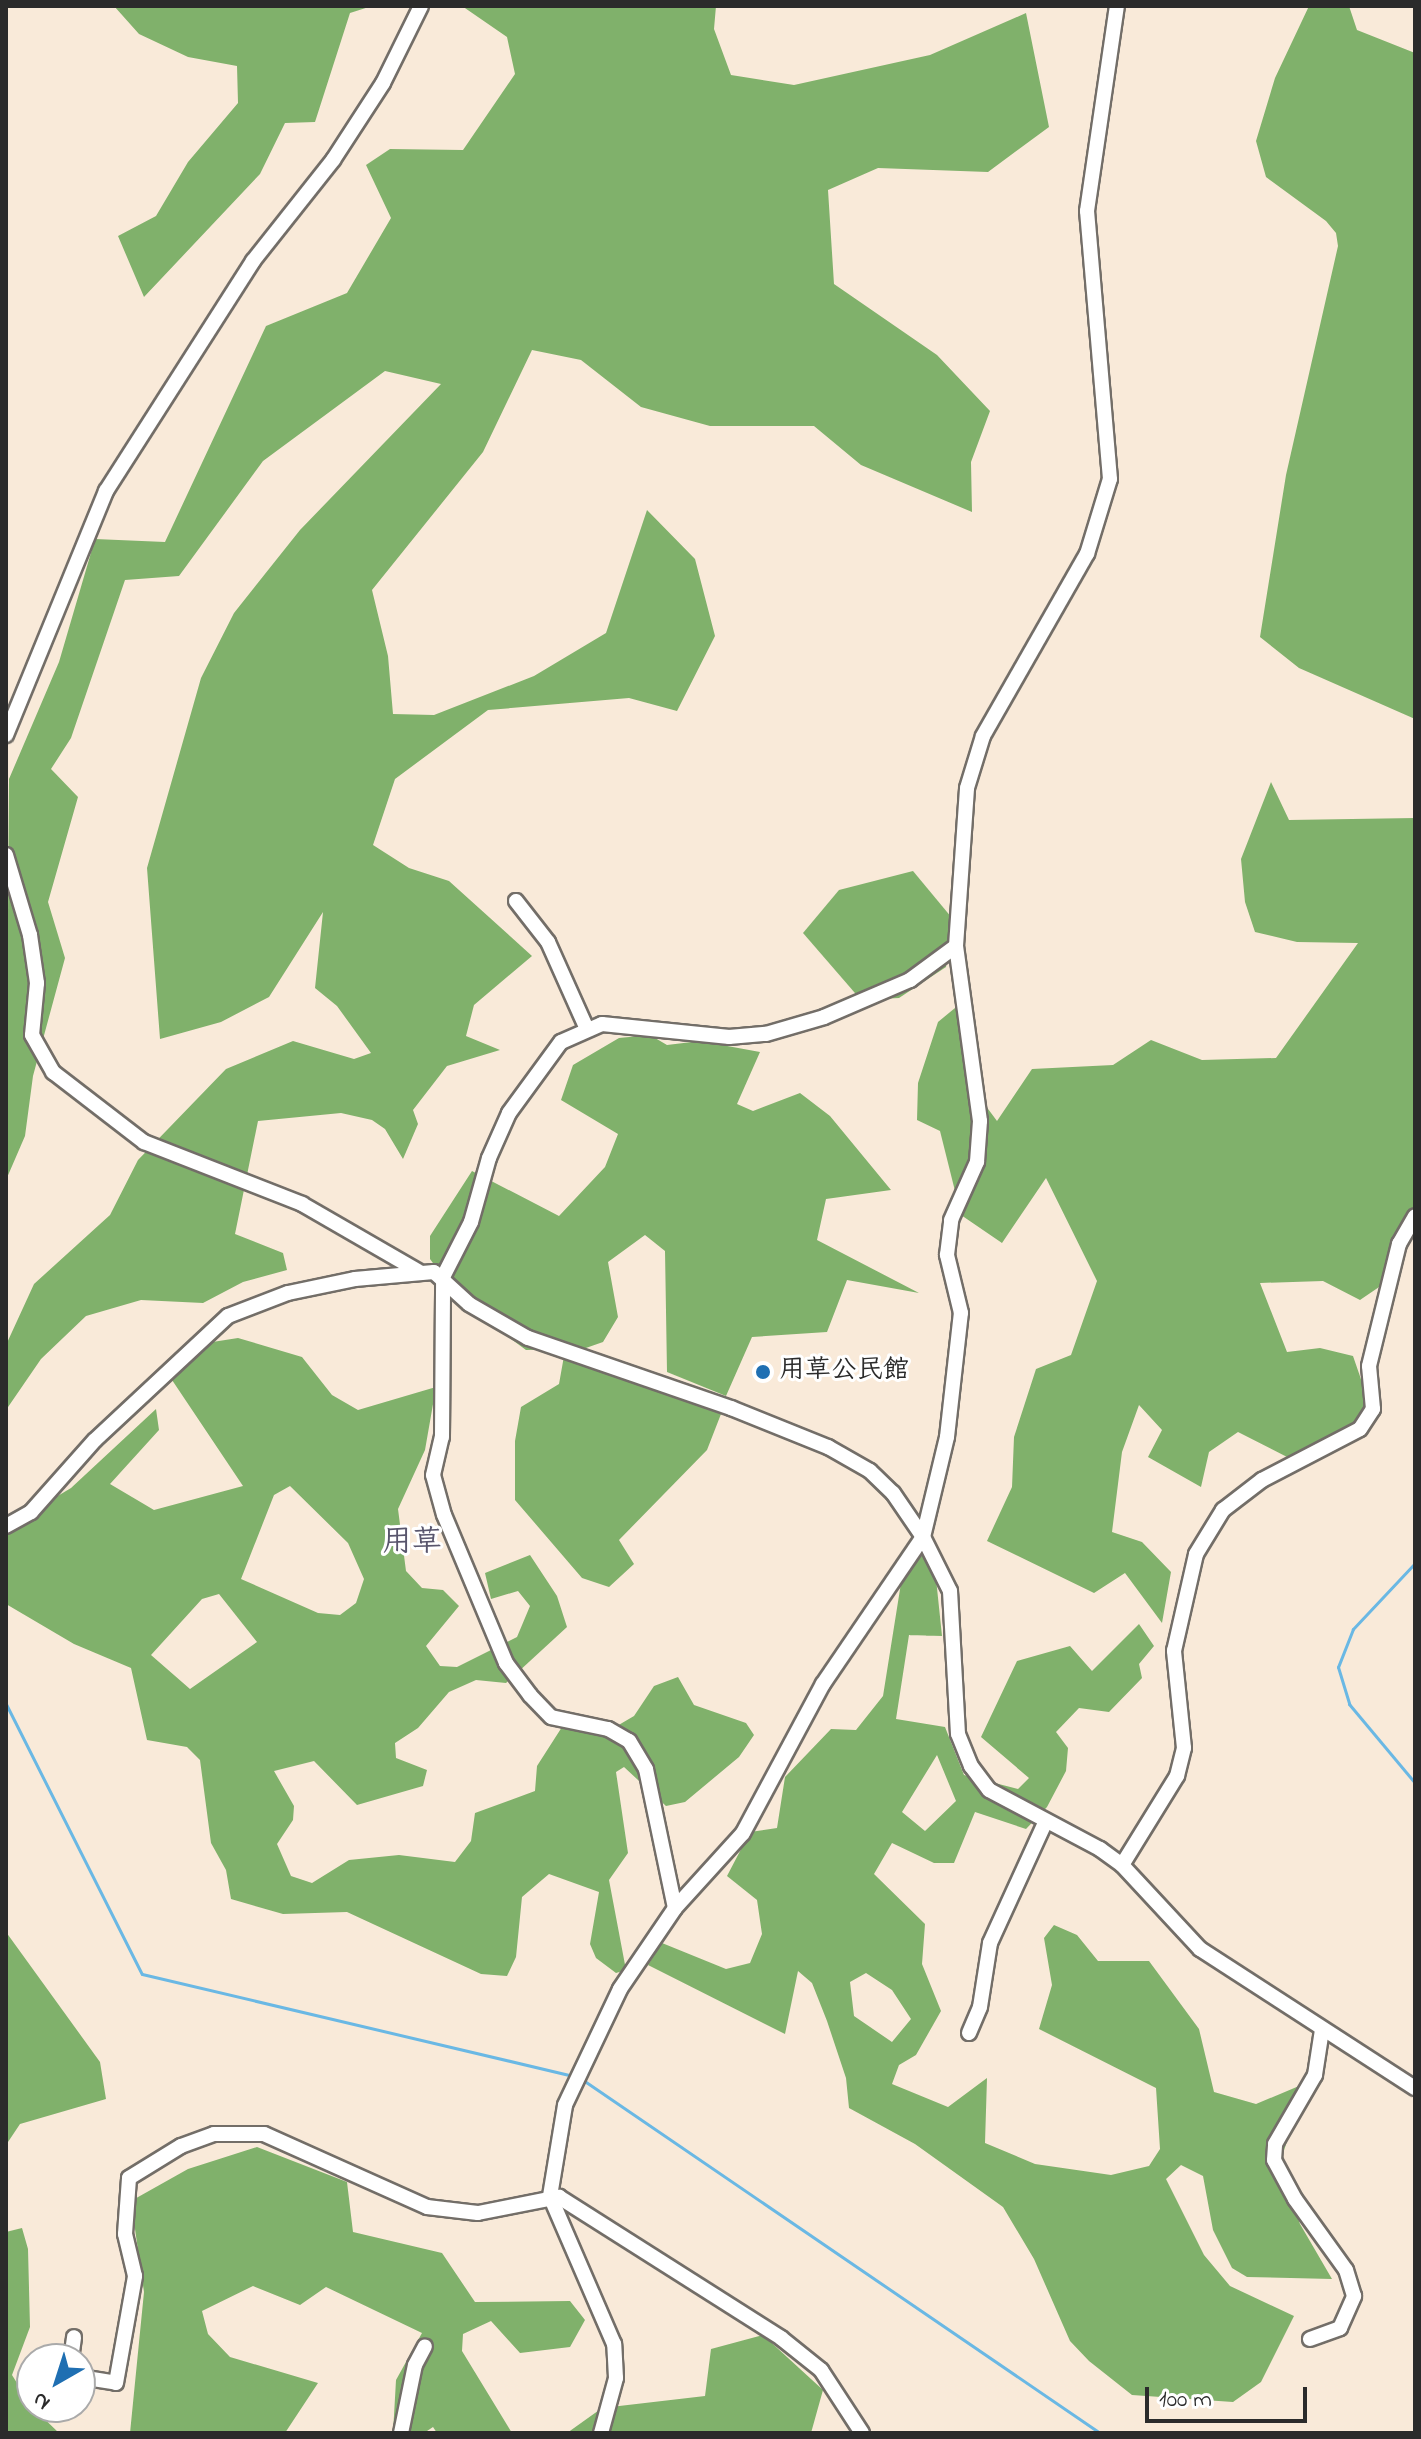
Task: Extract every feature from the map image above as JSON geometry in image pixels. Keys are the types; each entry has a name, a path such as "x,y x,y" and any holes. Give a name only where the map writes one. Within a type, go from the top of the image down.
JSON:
{"street":[{"path":"6,735 106,491 253,261 333,160 383,83 421,6"},
{"path":"601,2433 616,2378 614,2344 550,2196 565,2105 595,2033 675,1908 743,1833 823,1684 923,1537 958,1363 961,1313 947,1255 951,1220 977,1162 980,1121 956,946 973,760 1087,554 1110,479 1087,188 1117,6"},
{"path":"6,855 30,935 37,983 32,1035 53,1072 144,1142 292,1199 418,1271 443,1277 469,1304 528,1338 828,1447 870,1471 893,1493 923,1537 950,1591 958,1734 971,1766 989,1790 1122,1865 1200,1949 1415,2088"},
{"path":"516,901 548,942 586,1027"},
{"path":"675,1908 646,1769 629,1741 608,1729 551,1717 530,1695 506,1663 444,1515 433,1475 442,1437 443,1277 471,1222 489,1158 521,1091 561,1042 586,1027 729,1037 766,1034 824,1017 910,980 956,946"},
{"path":"1122,1865 1181,1762 1184,1748 1174,1651 1196,1554 1223,1510 1262,1480 1360,1429 1373,1409 1369,1366 1399,1244 1415,1216"},
{"path":"6,1526 31,1512 107,1429 228,1316 288,1293 418,1271"},
{"path":"969,2033 980,2007 990,1943 1045,1823"},
{"path":"1310,2339 1340,2328 1354,2296 1346,2270 1295,2199 1274,2160 1275,2144 1311,2086 1322,2030"},
{"path":"96,2380 116,2383 135,2276 125,2234 129,2178 181,2146 214,2134 264,2134 291,2141 427,2207 478,2213 550,2196 611,2227 781,2338 821,2370 862,2433"},
{"path":"73,2343 74,2337"},
{"path":"401,2433 415,2365 425,2346"}],"green space":[{"path":"114,6 372,6 350,13 315,122 285,123 260,174 144,297 118,236 156,216 188,162 238,103 237,66 188,57 139,34"},
{"path":"462,6 716,6 714,29 731,75 794,85 930,55 1026,13 1049,127 988,172 878,168 828,190 834,284 937,355 990,411 971,462 972,512 861,465 814,426 710,426 641,407 581,360 532,350 483,452 372,590 388,656 393,714 434,715 534,676 606,633 647,510 695,559 715,636 677,711 629,698 488,710 395,779 373,845 409,868 449,881 532,956 474,1005 466,1036 500,1050 447,1066 413,1110 418,1124 403,1159 385,1129 372,1120 341,1113 258,1121 235,1234 283,1253 287,1270 243,1282 203,1303 141,1300 86,1316 41,1359 6,1410 6,1345 34,1284 110,1215 138,1160 226,1069 293,1041 354,1059 371,1053 337,1006 315,988 323,912 269,997 221,1022 160,1039 147,868 201,678 234,613 300,530 441,384 385,371 263,461 179,576 125,580 71,738 51,769 78,797 48,902 65,958 33,1076 25,1136 6,1180 9,779 59,662 95,539 165,542 266,326 347,293 391,218 366,165 390,149 463,150 515,74 507,37"},
{"path":"1309,6 1349,6 1357,30 1415,53 1415,719 1299,668 1260,637 1286,475 1338,246 1336,233 1326,221 1266,177 1256,141 1275,78"},
{"path":"1271,782 1289,820 1415,818 1415,1222 1395,1234 1382,1285 1360,1300 1323,1281 1260,1283 1287,1352 1320,1348 1353,1356 1374,1417 1354,1441 1291,1459 1238,1432 1209,1452 1201,1487 1148,1457 1162,1430 1139,1405 1122,1452 1112,1532 1142,1542 1171,1572 1162,1623 1125,1573 1094,1593 987,1541 1012,1487 1014,1437 1036,1369 1071,1355 1097,1281 1046,1178 1002,1243 961,1215 940,1131 917,1120 918,1083 938,1022 955,1008 962,1024 968,1082 997,1121 1032,1069 1113,1065 1151,1040 1202,1060 1276,1058 1358,943 1297,942 1255,932 1245,902 1241,859"},
{"path":"913,871 952,918 946,967 899,998 861,1000 803,933 839,890"},
{"path":"650,1035 667,1045 700,1041 760,1052 737,1104 753,1111 800,1093 830,1116 891,1190 826,1199 817,1240 919,1293 847,1280 827,1332 752,1337 726,1396 667,1372 665,1251 645,1235 608,1262 618,1317 603,1342 583,1349 526,1350 462,1303 430,1259 430,1236 472,1171 559,1216 605,1167 618,1134 561,1100 573,1065 619,1038"},
{"path":"238,1338 302,1357 332,1395 358,1410 436,1387 425,1450 398,1509 406,1571 422,1588 443,1590 459,1606 426,1646 440,1666 457,1667 517,1637 530,1606 518,1591 491,1599 485,1573 530,1555 557,1596 567,1627 506,1683 476,1680 449,1692 418,1728 395,1743 396,1758 427,1770 423,1786 357,1805 314,1761 274,1771 294,1806 293,1820 277,1844 291,1876 312,1883 349,1860 399,1855 455,1862 471,1841 475,1813 535,1791 537,1766 562,1727 605,1733 634,1716 654,1686 678,1677 694,1705 746,1723 754,1735 739,1757 685,1802 666,1806 624,1767 616,1772 628,1853 609,1880 626,1970 616,1973 596,1958 590,1944 599,1892 549,1874 522,1897 516,1957 507,1976 481,1974 347,1912 283,1914 231,1899 226,1870 211,1843 200,1760 187,1747 147,1740 131,1668 74,1644 6,1604 6,1527 71,1488 156,1409 159,1430 110,1484 154,1510 243,1486 170,1377 206,1343","holes":["290,1486 348,1543 364,1579 356,1603 340,1615 318,1613 241,1579 274,1495","219,1594 257,1642 190,1689 151,1655 202,1599"]},
{"path":"564,1356 721,1414 707,1450 619,1540 634,1564 609,1587 582,1578 515,1500 515,1441 521,1407 559,1384"},
{"path":"922,1555 935,1569 942,1636 909,1635 896,1719 945,1727 964,1775 1018,1789 1029,1778 981,1737 1017,1661 1070,1646 1092,1671 1139,1624 1154,1646 1139,1664 1142,1678 1109,1712 1079,1708 1056,1732 1068,1748 1066,1771 1047,1807 1026,1829 975,1812 954,1863 934,1863 892,1843 874,1874 925,1924 922,1964 941,2011 916,2055 899,2065 892,2084 948,2107 987,2078 985,2143 1035,2164 1111,2175 1149,2166 1160,2149 1156,2088 1039,2029 1052,1985 1044,1938 1054,1925 1077,1935 1098,1961 1149,1961 1199,2029 1214,2092 1256,2104 1299,2086 1317,2086 1289,2135 1279,2166 1300,2224 1332,2279 1247,2277 1232,2268 1213,2230 1203,2176 1181,2165 1166,2179 1204,2255 1230,2286 1294,2316 1261,2382 1233,2402 1132,2395 1089,2361 1070,2341 1034,2259 1003,2207 915,2144 849,2108 846,2078 827,2021 812,1983 798,1971 785,2034 648,1965 662,1943 726,1969 750,1963 762,1934 757,1900 727,1876 750,1832 777,1828 785,1777 831,1729 856,1730 883,1696 901,1583","holes":["937,1755 956,1801 925,1831 902,1812","866,1973 892,1990 911,2019 892,2042 854,2016 850,1982"]},
{"path":"6,1932 100,2062 106,2099 20,2124 6,2145"},
{"path":"257,2147 347,2182 353,2232 442,2253 475,2302 570,2301 585,2320 570,2347 520,2353 491,2321 463,2334 462,2351 512,2433 437,2433 433,2427 424,2433 393,2433 396,2380 422,2333 326,2287 300,2305 253,2286 202,2311 208,2334 230,2357 318,2383 285,2433 130,2433 144,2292 131,2201 188,2169"},
{"path":"22,2228 28,2249 30,2327 24,2343 16,2343 16,2364 12,2375 16,2381 16,2423 49,2423 59,2433 6,2433 6,2232"},
{"path":"763,2335 823,2390 811,2433 567,2433 602,2408 705,2396 711,2349"}],"waterway":[{"path":"1415,1563 1353,1629 1338,1667 1349,1704 1415,1783"},
{"path":"6,1704 142,1974 572,2076"},
{"path":"583,2080 1100,2433"}],"place":[{"name":"用草公民館","path":"763,1372"}],"district":[{"name":"用草","path":"412,1543"}]}
